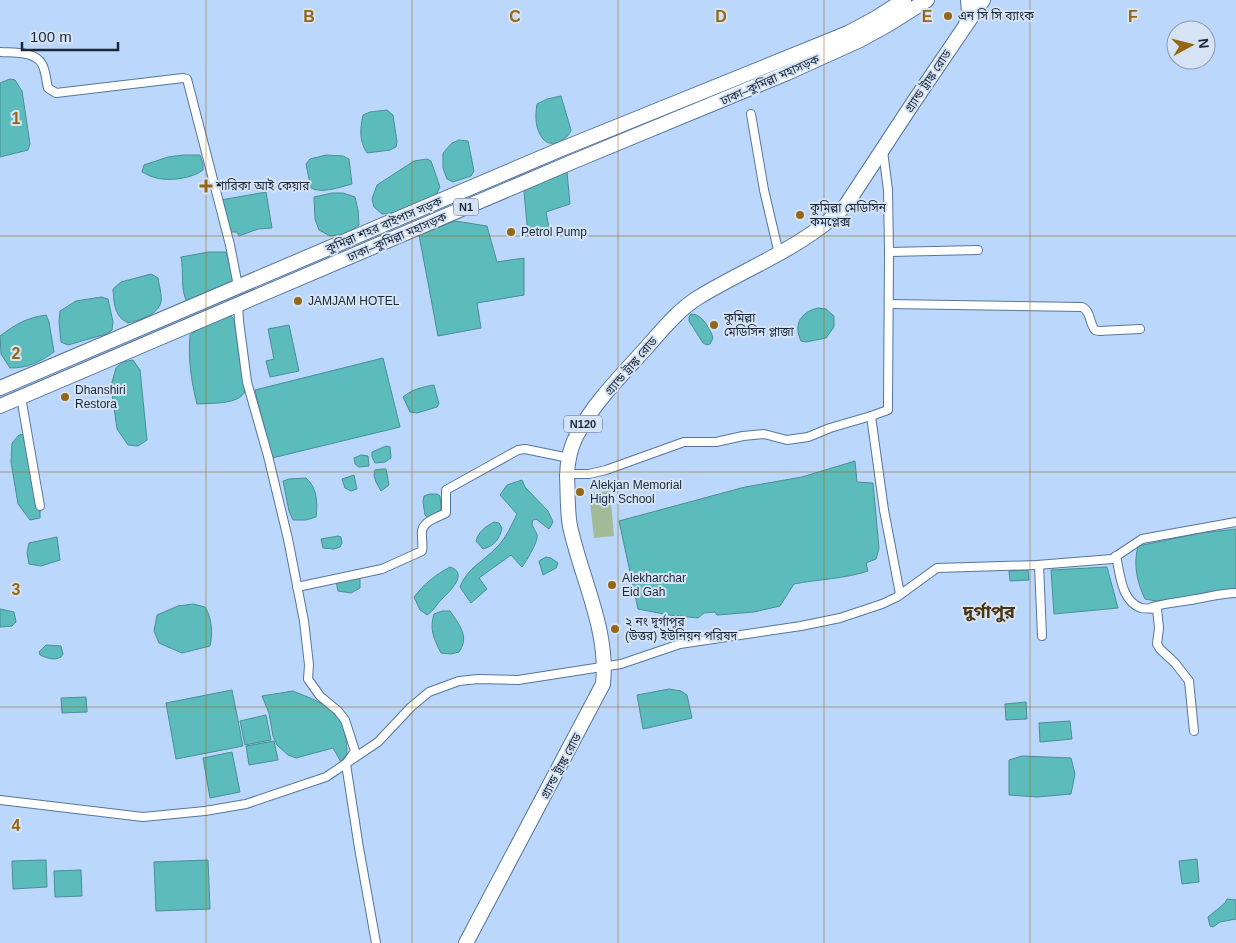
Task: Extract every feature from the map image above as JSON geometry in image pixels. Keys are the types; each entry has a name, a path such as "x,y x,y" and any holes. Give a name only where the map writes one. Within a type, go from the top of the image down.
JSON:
{"highway":[{"name":"কুমিল্লা শহর বাইপাস সড়ক","path":"0,388 559,150 848,33 904,0"},
{"name":"ঢাকা–কুমিল্লা মহাসড়ক","path":"0,406 572,162 787,73 860,40 927,0"},
{"name":"গ্র্যান্ড ট্রাঙ্ক রোড","path":"466,943 603,684 605,667 599,627 570,524 567,474 569,458 577,435 595,406 658,334 697,298 779,254 832,220 852,198 966,27 969,12 975,3"}],"street":[{"path":"0,52 35,57 44,68 48,88 56,93 187,79 230,245 238,286"},
{"path":"752,114 764,190 779,254"},
{"path":"567,474 589,474 606,470 684,442 716,442 764,434 787,440 808,437 888,410 888,190 883,149"},
{"path":"889,252 978,250"},
{"path":"238,304 247,382 281,506 297,587 309,665 308,679 320,696 338,711 345,720 355,751 346,764 358,848 376,943"},
{"path":"889,304 1082,307 1088,312 1095,330 1140,330"},
{"path":"21,397 40,506"},
{"path":"871,416 884,510 900,594"},
{"path":"297,587 382,569 422,551 421,529 423,525 446,513 446,490 518,450 569,458"},
{"path":"0,800 143,817 173,815 246,804 326,777 378,742 410,706 429,692 459,682 478,679 518,680 605,667 647,656 680,644 801,626 840,618 882,604 937,568 1039,565 1112,559 1142,540 1236,522"},
{"path":"1116,556 1124,591 1130,600 1141,608 1157,608 1158,644 1160,649 1176,662 1189,681 1194,731"},
{"path":"1039,565 1042,636"},
{"path":"1150,608 1168,602 1194,600 1223,593 1236,593"}],"shaded area":[{"path":"10,79 15,80 22,91 30,144 28,150 0,157 0,83"},
{"path":"561,96 571,130 559,142 546,142 537,127 537,104 547,99"},
{"path":"387,110 393,115 396,147 390,150 367,153 361,135 363,115 370,112"},
{"path":"459,140 468,141 474,171 471,176 453,182 447,179 443,168 443,153 452,143"},
{"path":"200,155 203,170 192,176 172,179 158,179 142,172 144,165 168,157"},
{"path":"326,155 343,156 349,159 352,184 326,190 311,188 306,164 310,159"},
{"path":"427,159 431,161 440,187 436,195 393,213 382,214 374,207 372,199 377,185 414,161"},
{"path":"567,172 570,204 546,212 550,233 528,236 524,191"},
{"path":"266,192 272,228 258,229 239,236 237,232 230,232 221,200"},
{"path":"332,193 343,193 355,197 359,225 346,234 330,236 319,230 315,219 314,197"},
{"path":"455,221 487,226 497,262 524,258 524,295 477,303 481,328 438,336 419,235"},
{"path":"209,252 226,252 234,281 187,302 183,286 181,257"},
{"path":"151,274 158,278 161,296 159,307 152,314 128,323 117,313 113,289 121,282"},
{"path":"101,297 108,299 113,322 112,330 106,334 68,345 61,342 60,311 76,301"},
{"path":"818,308 826,309 834,316 834,327 826,338 806,342 801,341 798,329 800,320 807,312"},
{"path":"691,314 699,316 708,326 713,338 710,344 703,343 689,321"},
{"path":"46,315 54,352 34,364 10,368 1,354 0,336 22,322"},
{"path":"231,316 234,319 245,391 242,396 231,401 197,404 190,370 190,335 203,326"},
{"path":"289,325 299,371 270,377 266,361 274,359 268,329"},
{"path":"383,358 400,427 272,458 255,390"},
{"path":"133,360 140,370 147,440 138,446 128,445 117,429 111,386 116,368 123,362"},
{"path":"434,385 439,404 437,407 417,413 410,412 403,397 410,392"},
{"path":"25,434 40,510 40,518 30,520 18,504 11,462 12,443 19,435"},
{"path":"386,446 390,447 391,458 385,462 375,463 372,452"},
{"path":"361,455 368,456 369,466 359,467 355,464 354,458"},
{"path":"855,461 857,482 873,483 879,548 876,559 866,563 868,571 850,576 794,584 780,606 754,612 717,615 715,612 704,613 698,618 638,609 619,521 745,487 802,477"},
{"path":"386,469 389,485 381,491 374,476 375,470"},
{"path":"354,475 357,489 351,491 345,488 342,479"},
{"path":"306,478 315,491 316,517 306,520 293,520 289,511 283,481"},
{"path":"522,480 525,487 548,511 553,522 549,529 536,519 533,520 532,524 537,538 532,551 522,567 511,555 479,578 487,589 471,603 460,587 467,575 497,547 508,532 517,514 500,495 507,485"},
{"path":"610,491 614,536 594,538 589,493"},
{"path":"430,494 440,496 441,509 439,513 428,518 425,515 423,502 424,496"},
{"path":"494,522 499,523 502,528 500,536 496,542 483,549 476,541 477,538 483,530"},
{"path":"1236,529 1236,591 1156,601 1145,599 1137,573 1138,546 1201,533"},
{"path":"57,537 60,560 41,566 29,564 27,553 29,543"},
{"path":"341,537 342,543 340,547 334,549 323,548 321,539"},
{"path":"546,557 558,563 556,568 543,575 539,561"},
{"path":"450,567 458,573 458,578 450,591 427,615 420,610 414,597 430,580"},
{"path":"1107,567 1118,608 1054,614 1051,570"},
{"path":"1028,570 1029,580 1010,581 1009,571"},
{"path":"360,577 360,588 351,593 338,591 336,581"},
{"path":"193,604 205,607 207,611 211,626 210,646 182,653 159,643 154,631 157,615 178,606"},
{"path":"0,609 14,612 16,622 12,626 0,627"},
{"path":"450,611 462,631 463,641 459,652 451,654 441,653 436,643 432,629 433,619 434,614"},
{"path":"46,645 61,646 63,654 61,657 53,659 40,655 39,652"},
{"path":"669,689 681,691 687,695 692,718 643,729 637,695"},
{"path":"232,690 243,746 176,759 166,703"},
{"path":"293,691 326,706 339,719 346,740 347,754 341,762 333,748 296,758 288,755 277,745 273,736 269,713 262,696"},
{"path":"86,697 87,712 62,713 61,698"},
{"path":"1026,702 1027,719 1006,720 1005,704"},
{"path":"266,715 271,740 245,745 240,721"},
{"path":"1070,721 1072,739 1040,742 1039,723"},
{"path":"274,741 278,760 249,765 246,746"},
{"path":"232,752 240,792 210,798 203,758"},
{"path":"1022,756 1071,758 1075,774 1071,794 1037,797 1009,795 1009,760"},
{"path":"1197,859 1199,882 1182,884 1179,861"},
{"path":"46,860 47,887 13,889 12,861"},
{"path":"208,860 210,909 156,911 154,862"},
{"path":"81,870 82,896 55,897 54,871"},
{"path":"1227,899 1236,900 1236,919 1220,922 1213,927 1210,926 1208,917 1225,903"}],"place":[{"name":"এন সি সি ব্যাংক","path":"948,16"},
{"name":"শারিকা আই কেয়ার","path":"206,186"},
{"name":"কুমিল্লা মেডিসিন কমপ্লেক্স","path":"800,215"},
{"name":"Petrol Pump","path":"511,232"},
{"name":"JAMJAM HOTEL","path":"298,301"},
{"name":"কুমিল্লা মেডিসিন প্লাজা","path":"714,325"},
{"name":"Dhanshiri Restora","path":"65,397"},
{"name":"Alekjan Memorial High School","path":"580,492"},
{"name":"Alekharchar Eid Gah","path":"612,585"},
{"name":"২ নং দূর্গাপুর (উত্তর) ইউনিয়ন পরিষদ","path":"615,629"}],"district":[{"name":"দুর্গাপুর","path":"989,612"}]}
